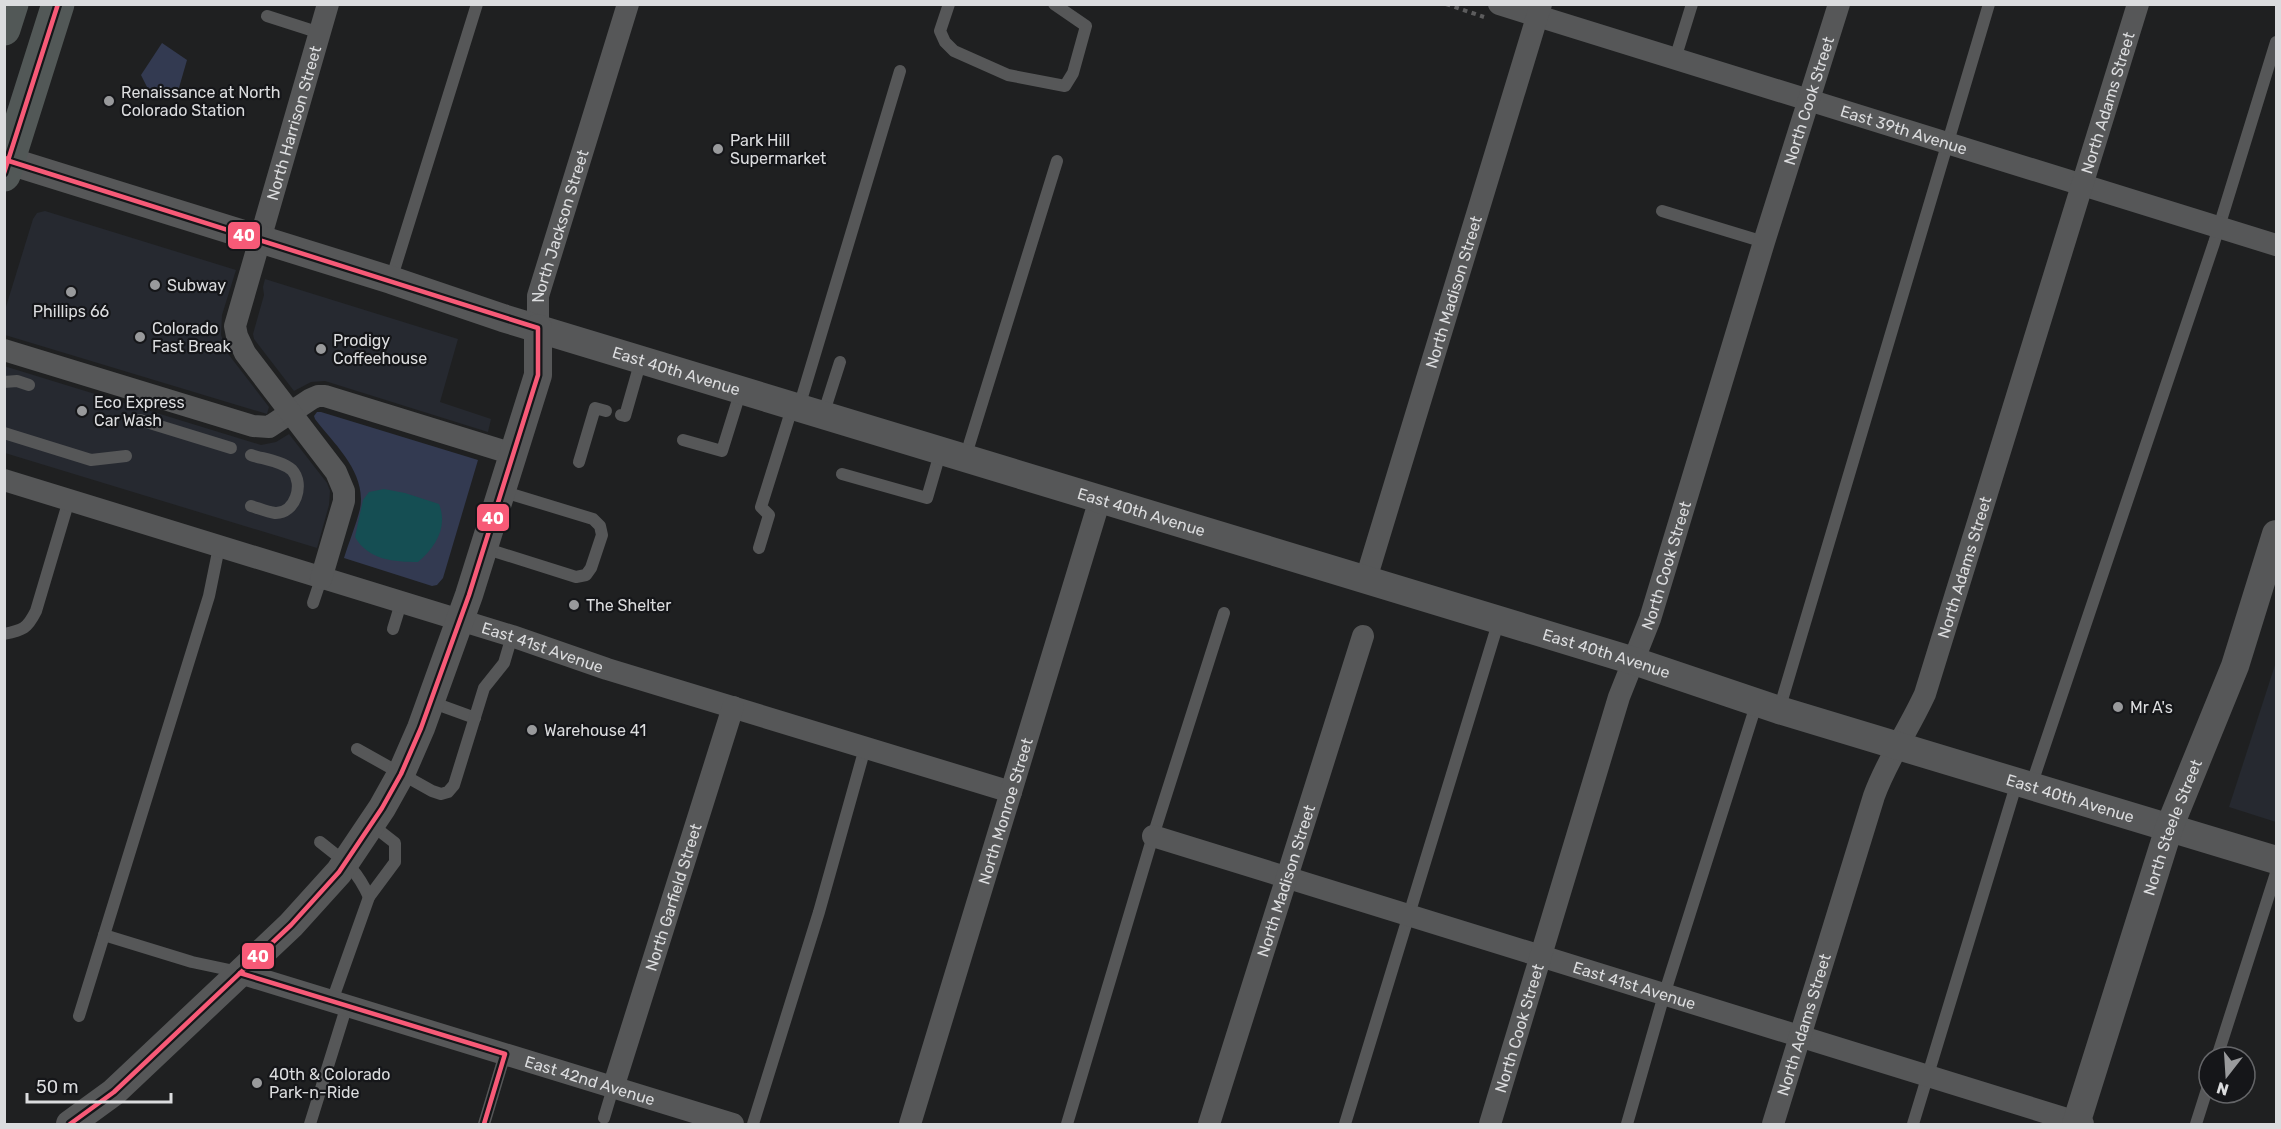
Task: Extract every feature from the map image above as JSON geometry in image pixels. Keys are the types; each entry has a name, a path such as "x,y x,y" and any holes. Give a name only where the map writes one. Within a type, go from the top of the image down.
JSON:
{"main road":[{"path":"4,29 12,4"},
{"path":"6,164 58,4"}],"street":[{"name":"North Harrison Street","path":"321,579 342,511 344,491 336,471 245,353 237,336 236,318 328,4"},
{"name":"North Jackson Street","path":"70,1125 114,1092 297,919 346,862 372,825 401,774 459,621 538,375 538,296 628,4"},
{"name":"North Cook Street","path":"1490,1125 1619,697 1650,619 1839,4"},
{"name":"North Adams Street","path":"1773,1125 1874,796 1885,768 1925,694 2138,4"},
{"name":"East 39th Avenue","path":"1494,12 1539,10 1675,59 2277,245"},
{"name":"North Madison Street","path":"1366,579 1539,10"},
{"name":"East 40th Avenue","path":"6,164 391,280 641,360 1634,661 1768,706 2277,860"},
{"path":"4,350 253,426 269,428 311,399 325,396 513,454"},
{"name":"East 41st Avenue","path":"4,480 512,636 607,669 1011,792"},
{"name":"North Monroe Street","path":"910,1125 1100,499"},
{"name":"North Steele Street","path":"2078,1124 2169,828 2229,684 2277,534"},
{"name":"North Madison Street","path":"1209,1125 1363,636"},
{"name":"North Garfield Street","path":"613,1088 733,707"},
{"name":"East 41st Avenue","path":"1153,836 2078,1124"},
{"name":"East 42nd Avenue","path":"240,973 733,1125"}],"lane":[{"path":"391,280 477,4"},
{"path":"949,4 940,31 945,42 954,51 1008,75 1065,86 1073,73 1086,26 1054,4"},
{"path":"1675,59 1692,4"},
{"path":"1627,1125 1665,995 1768,706 1948,144 1989,4"},
{"path":"267,16 320,33"},
{"path":"1913,1125 1927,1076 2024,784 2219,228 2277,42"},
{"path":"759,548 769,515 761,507 805,409 900,71"},
{"path":"842,474 927,498 953,454 1058,161"},
{"path":"1662,211 1764,242"},
{"path":"621,415 625,416 641,360"},
{"path":"805,409 840,362"},
{"path":"4,382 18,381 29,385"},
{"path":"682,440 722,451 741,390"},
{"path":"579,462 595,408 606,411"},
{"path":"140,420 231,448"},
{"path":"4,433 91,460 126,456"},
{"path":"251,455 284,465 293,471 298,484 297,498 288,508 276,513 251,506"},
{"path":"484,548 576,576 586,574 591,568 602,535 600,526 593,519 501,491"},
{"path":"4,634 20,631 29,625 36,611 69,500"},
{"path":"79,1016 209,596 219,547"},
{"path":"313,603 321,579"},
{"path":"393,628 401,603"},
{"path":"1067,1125 1153,836 1224,613"},
{"path":"1345,1125 1499,620"},
{"path":"357,749 432,791 441,794 448,792 454,785 484,688 504,663 512,636"},
{"path":"430,702 475,718"},
{"path":"753,1125 819,912 865,747"},
{"path":"310,1125 339,1003 369,897 395,862 395,843 372,825"},
{"path":"320,842 346,862 360,877 369,897"},
{"path":"2221,1045 2277,873"},
{"path":"104,935 192,962 240,973"},
{"path":"484,1125 505,1054"},
{"path":"604,1118 613,1088"},
{"path":"2196,1125 2202,1105"}],"path":[{"path":"1446,4 1494,12"}],"shaded area":[{"path":"162,43 187,60 176,98 148,89 141,75"},
{"path":"45,211 236,270 222,315 221,335 229,355 269,407 267,414 5,335 5,310 33,219 37,213"},
{"path":"265,279 458,339 440,402 491,419 488,432 325,381 311,382 294,391 254,339 253,334 264,295"},
{"path":"4,366 261,445 276,442 289,434 327,483 330,491 329,505 317,548 5,453"},
{"path":"317,412 478,460 443,578 437,585 432,586 344,558 360,509 359,483 348,460 315,419"},
{"path":"384,489 439,504 442,521 439,536 418,562 391,560 374,555 360,545 355,537 363,500 369,492"},
{"path":"2276,662 2276,822 2229,807"}],"transit line":[{"name":"40","path":"4,173 58,4"},
{"name":"40","path":"4,157 9,161 538,328 538,375 469,595 421,728 401,774 382,808 339,872 291,925 114,1092 70,1124"},
{"name":"40","path":"240,973 505,1054 484,1124"}],"place":[{"name":"Renaissance at North Colorado Station","path":"109,101"},
{"name":"Park Hill Supermarket","path":"718,149"},
{"name":"Subway","path":"155,285"},
{"name":"Phillips 66","path":"71,292"},
{"name":"Colorado Fast Break","path":"140,337"},
{"name":"Prodigy Coffeehouse","path":"321,349"},
{"name":"Eco Express Car Wash","path":"82,411"},
{"name":"The Shelter","path":"574,605"},
{"name":"Mr A's","path":"2118,707"},
{"name":"Warehouse 41","path":"532,730"},
{"name":"40th & Colorado Park-n-Ride","path":"257,1083"}]}
